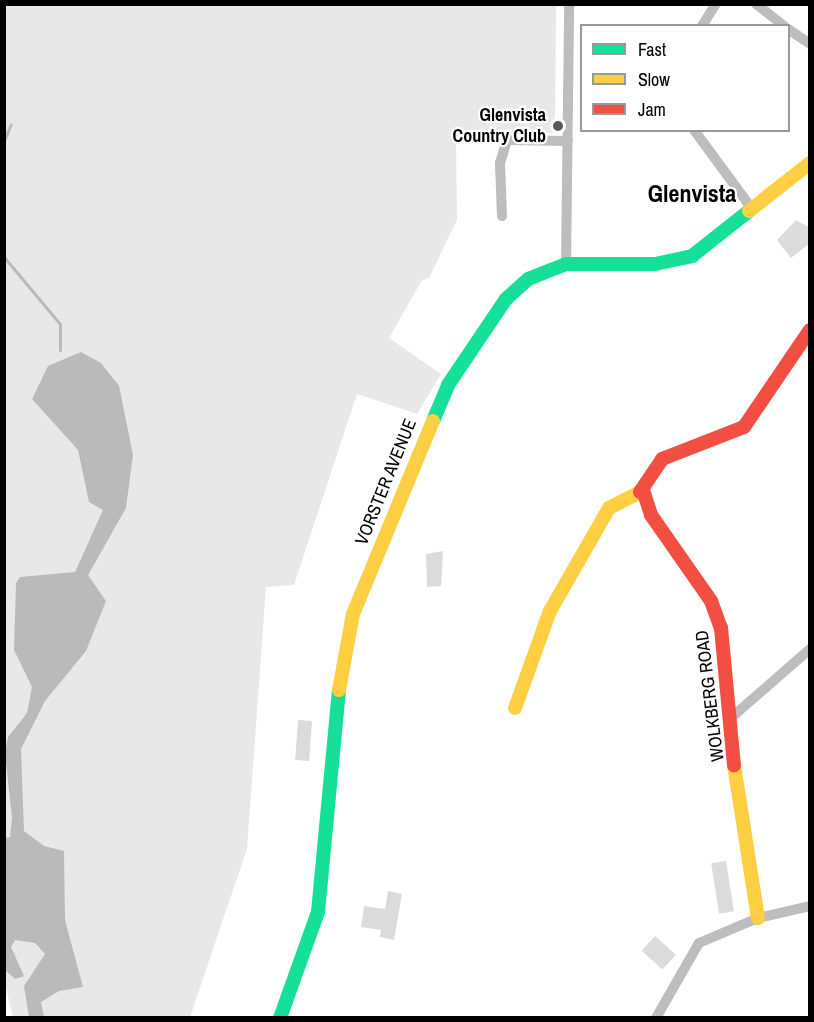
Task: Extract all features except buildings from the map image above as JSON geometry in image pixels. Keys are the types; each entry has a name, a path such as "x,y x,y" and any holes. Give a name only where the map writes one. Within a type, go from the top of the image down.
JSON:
{"main road":[{"name":"VORSTER AVENUE","path":"280,1017 318,912 343,653 361,591 448,385 506,299 528,279 567,264 679,261 712,244 810,163"},
{"path":"515,708 568,575 609,508 644,490 662,459 733,433 753,418 810,330"},
{"name":"WOLKBERG ROAD","path":"644,490 651,515 717,615 733,716 739,813 759,918"}],"street":[{"path":"567,264 569,4"},
{"path":"703,24 716,4"},
{"path":"756,4 781,24"},
{"path":"790,30 810,44"},
{"path":"695,132 753,210"},
{"path":"502,216 500,163 507,140 568,141"},
{"path":"733,716 751,696 810,649"},
{"path":"731,700 751,696"},
{"path":"656,1017 699,943 759,918 810,906"}],"shaded area":[{"name":"Glenvista Country Club","path":"4,5 556,5 555,133 456,136 457,220 429,278 422,280 389,338 441,374 417,414 357,394 294,585 266,587 247,849 190,1017 13,1017 5,984"},
{"path":"81,352 101,363 119,386 133,455 126,508 88,575 106,601 86,651 45,701 21,749 24,831 44,846 64,851 65,920 83,987 59,991 41,1002 44,1017 29,1017 24,986 45,954 35,943 15,940 11,947 24,976 15,979 4,969 5,838 10,837 12,818 5,753 8,737 27,713 32,687 14,650 16,583 20,577 75,572 103,510 89,502 78,450 32,399 48,366"}],"waterway":[{"path":"4,141 11,124"},
{"path":"4,257 60,324 60,350"}],"traffic: fast":[{"path":"433,421 448,385 506,299 528,279 566,264 655,264 692,256 749,211"},
{"path":"280,1018 318,912 339,690"}],"traffic: slow":[{"path":"749,211 810,163"},
{"path":"339,690 353,614 433,421"},
{"path":"515,708 550,611 609,508 640,492"},
{"path":"734,765 758,918"}],"traffic: jam":[{"path":"640,492 662,459 744,427 810,330"},
{"path":"643,490 651,515 711,601 721,628 734,765"}],"place":[{"name":"Glenvista Country Club","path":"558,126"}],"district":[{"name":"Glenvista","path":"692,194"}]}
